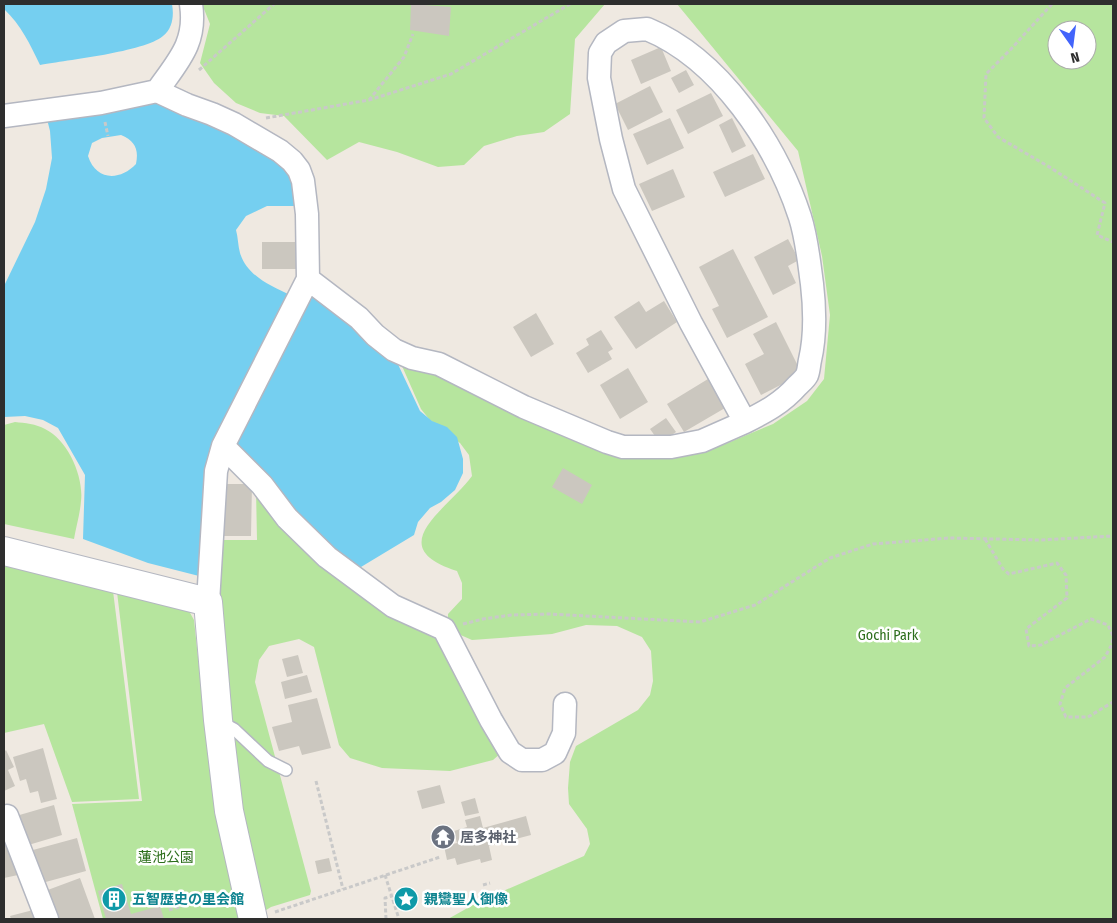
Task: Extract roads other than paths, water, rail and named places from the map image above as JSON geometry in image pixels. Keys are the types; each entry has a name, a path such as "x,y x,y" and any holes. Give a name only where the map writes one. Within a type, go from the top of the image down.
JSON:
{"street":[{"path":"157,91 187,48 192,28 191,4"},
{"path":"308,279 359,318 375,335 394,350 412,358 438,364 524,407 623,447 671,447 702,441 744,422 772,409 789,396 807,375 812,350 816,321 809,257 801,219 787,182 764,138 742,106 691,54 666,37 647,28 624,32 606,43 600,53 599,78 624,188 691,323 744,422"},
{"path":"4,116 102,103 157,91 234,124 280,151 299,170 303,181 307,214 308,279 223,446 216,471 208,602 218,720 229,811 253,919"},
{"path":"223,446 262,484 287,518 327,557 393,606 444,629 510,752 522,760 542,760 555,753 564,734 564,704"},
{"path":"4,551 208,602"},
{"path":"4,818 7,816 47,919"}],"lane":[{"path":"218,720 234,729 268,760 286,770"}],"water":[{"path":"4,4 172,4 173,17 169,29 163,36 140,47 40,65 20,28 4,9"},
{"path":"138,102 162,103 213,122 286,167 294,181 296,206 267,206 246,216 236,230 240,253 248,268 260,279 290,295 248,377 199,576 148,563 83,539 85,475 58,428 43,420 25,416 4,417 4,286 35,222 46,189 52,158 50,131 46,115","holes":["121,135 130,140 135,146 137,154 136,164 130,170 116,176 102,174 92,164 88,156 92,143 102,138"]},
{"path":"310,291 395,358 420,411 432,421 447,427 457,437 463,459 463,473 455,490 441,502 430,508 418,522 414,535 356,570 330,551 231,445"}],"place":[{"name":"居多神社","path":"443,837"},
{"name":"五智歴史の里会館","path":"114,899"},
{"name":"親鸞聖人御像","path":"406,899"}],"park label":[{"name":"Gochi Park","path":"888,635"},
{"name":"蓮池公園","path":"166,857"}]}
